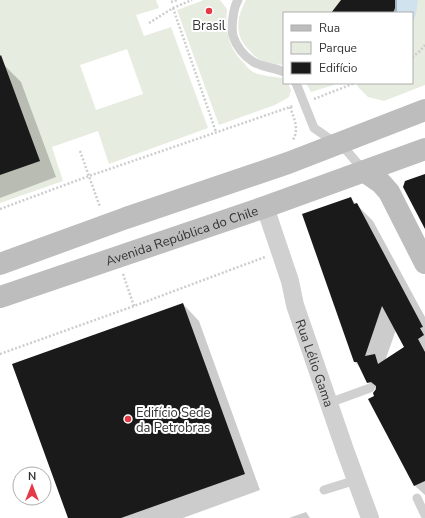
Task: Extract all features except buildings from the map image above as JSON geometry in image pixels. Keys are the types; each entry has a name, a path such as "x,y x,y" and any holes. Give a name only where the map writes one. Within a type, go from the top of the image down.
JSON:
{"main road":[{"path":"0,264 126,218 288,163 425,110"},
{"name":"Avenida República do Chile","path":"0,297 265,207 425,149"},
{"path":"364,171 381,183 389,192 425,263"}],"street":[{"name":"Rua Lélio Gama","path":"265,207 329,403 370,518"}],"lane":[{"path":"238,0 234,6 233,36 239,47 252,62 283,72"},
{"path":"296,84 305,102 314,128 338,143 364,171"},
{"path":"329,403 370,388"},
{"path":"324,490 356,480"},
{"path":"417,498 425,515"}],"path":[{"path":"171,2 177,0"},
{"path":"149,23 173,8 192,0"},
{"path":"173,8 216,132"},
{"path":"413,56 425,45"},
{"path":"0,209 89,176 305,102 349,84"},
{"path":"286,144 294,138 296,131 296,125 290,107"},
{"path":"80,151 95,193"},
{"path":"0,354 280,252"},
{"path":"124,278 134,306"}],"green space":[{"path":"0,0 156,0 159,8 136,15 144,36 171,27 208,128 109,164 98,131 52,147 63,181 0,203","holes":["127,49 143,94 96,110 80,65"]},
{"path":"204,0 220,0 227,9 227,31 234,51 253,72 283,78 283,84 288,84 291,90 289,97 275,105 219,125 177,10"},
{"path":"246,0 425,0 425,85 384,101 368,97 357,84 413,84 413,12 283,12 283,65 267,63 260,60 245,45 241,39 238,27 240,14"},
{"path":"307,84 337,84 311,92"}],"water":[{"path":"395,0 418,0 416,14 413,22 413,12 393,12"}],"place":[{"name":"Brasil","path":"209,11"},
{"name":"Edifício Sede da Petrobras","path":"128,419"}]}
